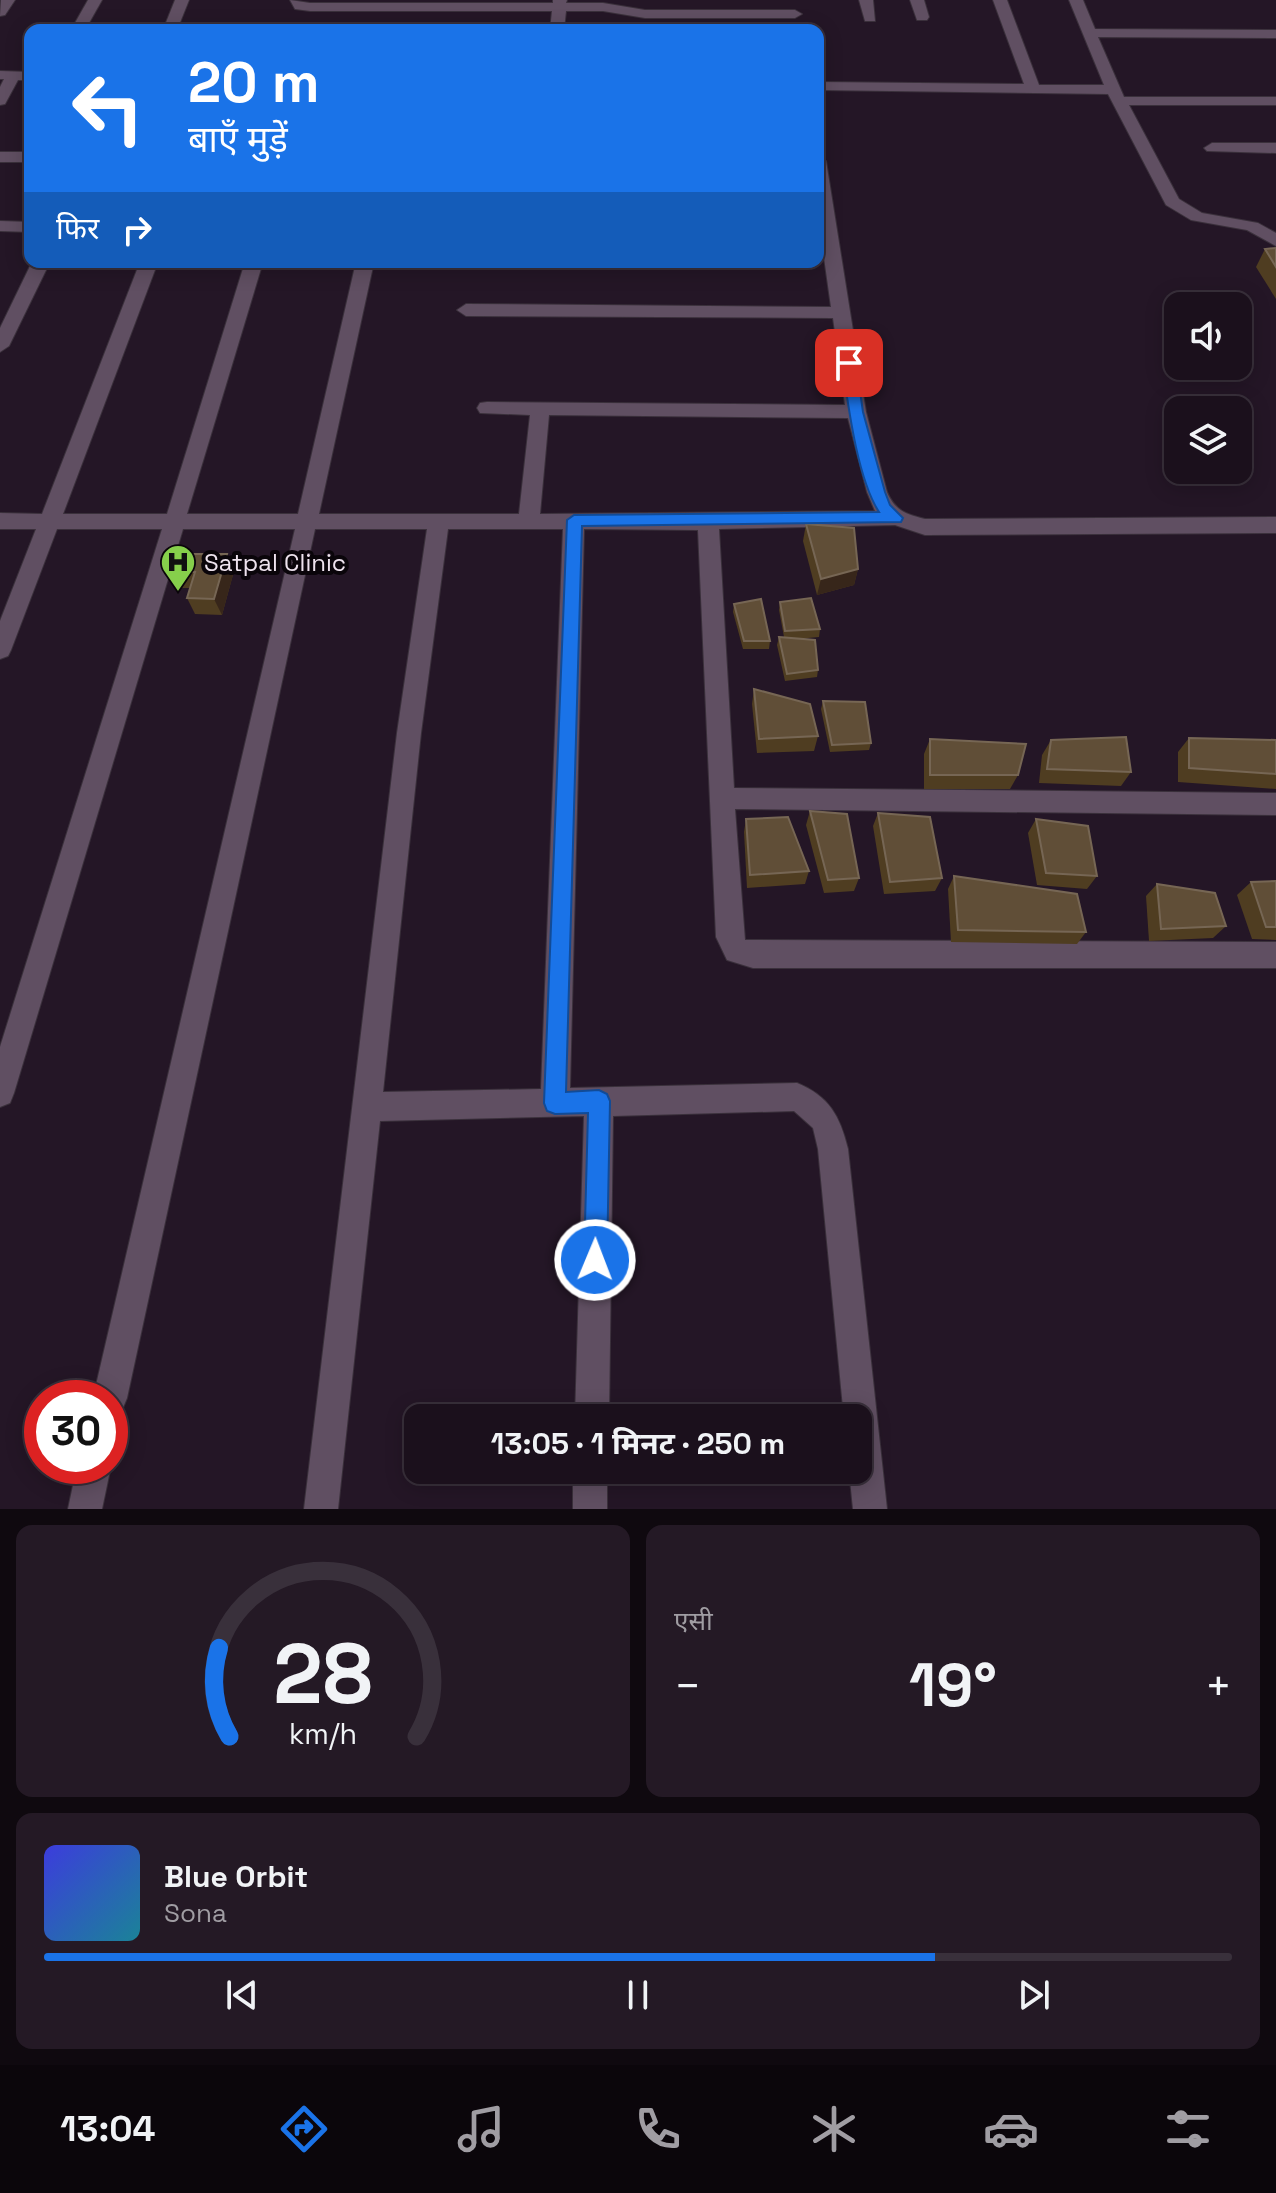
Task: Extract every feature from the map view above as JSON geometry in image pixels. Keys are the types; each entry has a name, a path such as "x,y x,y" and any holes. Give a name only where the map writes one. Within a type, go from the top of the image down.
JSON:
{"street":[{"path":"0,12 8,0"},
{"path":"81,24 95,0"},
{"path":"172,24 182,0"},
{"path":"297,0 300,6 310,7 559,3 618,7 645,14 794,7"},
{"path":"866,0 870,18"},
{"path":"917,0 922,17"},
{"path":"1000,0 1033,89"},
{"path":"1076,0 1116,96 1172,202 1182,212 1198,219 1274,230"},
{"path":"557,24 559,3"},
{"path":"1089,33 1276,34"},
{"path":"0,101 7,76"},
{"path":"824,86 1033,89 1116,96 1276,101"},
{"path":"1212,148 1276,148"},
{"path":"0,157 24,157"},
{"path":"824,199 856,412 877,492 884,508 895,518"},
{"path":"0,226 24,227"},
{"path":"0,346 38,268"},
{"path":"0,650 147,268"},
{"path":"0,1093 252,268"},
{"path":"114,1380 364,268"},
{"path":"466,310 842,313"},
{"path":"487,408 856,412"},
{"path":"529,520 540,409"},
{"path":"0,521 708,522 895,518 925,527 1276,525"},
{"path":"321,1509 409,733 439,520"},
{"path":"555,1103 574,520"},
{"path":"708,522 729,937 736,951 753,955 1276,955"},
{"path":"721,798 1276,804"},
{"path":"367,1107 797,1097 817,1107 828,1125 833,1149 870,1509"},
{"path":"592,1404 599,1101"},
{"path":"85,1509 90,1484"},
{"path":"590,1484 590,1509"}],"building":[{"path":"1276,248 1276,267 1265,249"},
{"path":"806,524 854,528 858,569 821,579"},
{"path":"175,554 227,554 214,599 187,598 195,572 169,572"},
{"path":"811,598 820,629 785,631 780,602"},
{"path":"761,599 770,641 744,641 734,604"},
{"path":"779,637 815,640 818,670 787,674"},
{"path":"754,689 810,704 818,736 759,739"},
{"path":"823,701 865,702 871,743 832,745"},
{"path":"1126,737 1131,772 1047,769 1051,740"},
{"path":"1189,738 1276,740 1276,774 1189,768"},
{"path":"930,739 1026,744 1018,775 930,775"},
{"path":"810,811 847,814 859,878 828,880"},
{"path":"878,813 930,817 942,878 890,882"},
{"path":"788,817 809,871 750,875 746,819"},
{"path":"1036,819 1088,826 1097,876 1046,873"},
{"path":"954,876 1077,894 1086,932 958,930"},
{"path":"1276,881 1276,927 1266,927 1251,882"},
{"path":"1157,884 1215,893 1226,926 1161,929"}],"place":[{"name":"Satpal Clinic","path":"178,593"}],"route":[{"path":"595,1260 599,1101 555,1103 574,520 708,522 895,518 884,508 877,492 856,412 849,363"}]}
